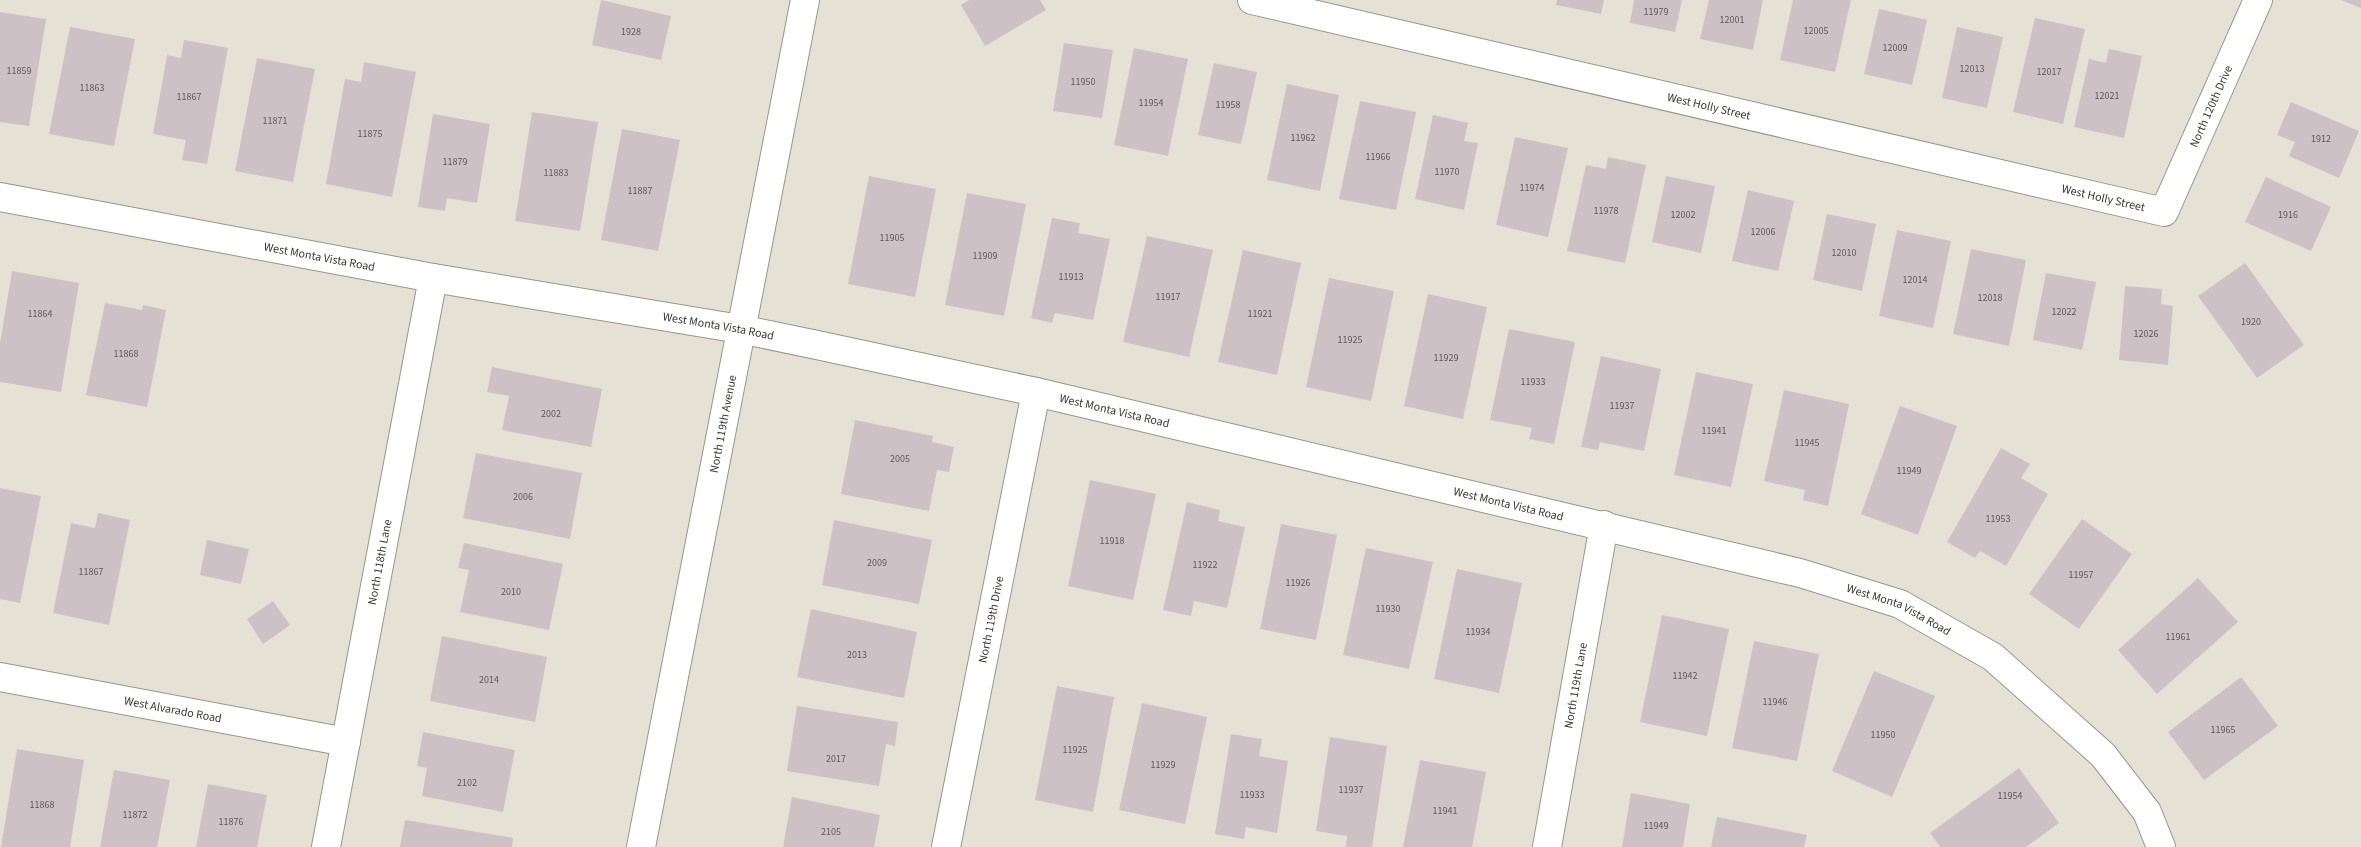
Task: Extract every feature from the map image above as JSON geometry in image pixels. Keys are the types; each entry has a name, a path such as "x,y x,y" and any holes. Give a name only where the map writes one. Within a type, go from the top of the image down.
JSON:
{"street":[{"name":"North 119th Avenue","path":"641,847 805,0"},
{"name":"West Holly Street","path":"1252,0 2164,212"},
{"name":"North 120th Drive","path":"2164,212 2258,0"},
{"name":"West Monta Vista Road","path":"0,197 433,278 740,329 1036,392 1800,573 1900,604 1993,658 2103,755 2147,812 2160,847"},
{"name":"North 118th Lane","path":"326,847 433,278"},
{"name":"North 119th Drive","path":"946,847 1036,392"},
{"name":"North 119th Lane","path":"1547,847 1604,526"},
{"name":"West Alvarado Road","path":"0,677 346,742"}],"building":[{"path":"601,0 671,16 661,60 592,45"},
{"path":"969,0 1040,0 1046,10 985,46 961,5"},
{"path":"1557,0 1604,0 1601,14 1556,5"},
{"path":"1634,0 1682,0 1675,32 1630,23"},
{"path":"1709,0 1763,0 1753,50 1700,39"},
{"path":"1793,0 1851,0 1835,72 1780,60"},
{"path":"2341,0 2361,0 2361,8"},
{"path":"1879,9 1927,20 1912,85 1864,74"},
{"path":"0,12 46,19 29,126 0,122"},
{"path":"2035,18 2085,29 2063,124 2013,112"},
{"path":"70,27 135,39 114,146 49,134"},
{"path":"1957,27 2003,37 1987,108 1942,98"},
{"path":"184,40 228,48 207,164 182,160 186,140 153,134 167,55 181,58"},
{"path":"1064,43 1113,50 1102,118 1053,111"},
{"path":"1134,48 1188,59 1168,156 1114,145"},
{"path":"2109,49 2142,56 2124,138 2074,127 2089,59 2106,63"},
{"path":"257,58 315,69 293,182 235,171"},
{"path":"364,62 416,72 392,197 326,184 345,79 361,82"},
{"path":"1214,63 1257,72 1241,144 1198,135"},
{"path":"1287,84 1339,95 1320,191 1267,180"},
{"path":"1360,101 1416,112 1396,210 1339,199"},
{"path":"2291,102 2359,131 2339,178 2289,156 2295,142 2277,135"},
{"path":"532,112 598,122 580,231 515,221"},
{"path":"433,114 490,124 477,203 447,198 445,211 418,207"},
{"path":"1433,115 1468,123 1464,141 1478,143 1464,210 1415,199"},
{"path":"622,129 680,140 658,251 601,240"},
{"path":"1515,137 1568,148 1548,237 1496,225"},
{"path":"1608,157 1646,165 1625,263 1567,251 1586,165 1606,169"},
{"path":"869,176 936,189 915,297 848,284"},
{"path":"1666,176 1715,186 1701,253 1652,242"},
{"path":"2266,177 2331,207 2311,251 2245,222"},
{"path":"1748,190 1794,201 1778,271 1732,261"},
{"path":"967,193 1026,204 1004,316 945,305"},
{"path":"1827,214 1876,224 1862,291 1813,280"},
{"path":"1052,218 1080,223 1078,233 1110,239 1093,320 1055,313 1052,323 1031,318"},
{"path":"1897,230 1951,241 1933,328 1879,316"},
{"path":"1147,236 1213,250 1189,357 1123,342"},
{"path":"1971,249 2026,260 2009,346 1953,334"},
{"path":"1243,250 1301,263 1277,375 1218,362"},
{"path":"2245,263 2304,345 2257,378 2198,296"},
{"path":"12,271 79,283 61,392 0,382 0,343"},
{"path":"2046,273 2096,282 2082,350 2033,340"},
{"path":"1329,278 1394,291 1371,401 1306,387"},
{"path":"2125,286 2162,289 2161,304 2173,306 2168,365 2119,360"},
{"path":"1428,294 1487,307 1463,419 1404,406"},
{"path":"105,303 142,310 143,305 166,310 147,407 86,395"},
{"path":"1509,329 1575,342 1554,444 1529,439 1532,428 1490,420"},
{"path":"1601,356 1661,369 1644,451 1600,442 1598,450 1581,447"},
{"path":"492,367 602,389 591,447 502,430 509,396 487,392"},
{"path":"1696,372 1753,384 1731,487 1674,475"},
{"path":"1784,390 1849,404 1828,506 1803,500 1805,490 1764,481"},
{"path":"1900,406 1957,426 1918,535 1861,514"},
{"path":"855,420 933,436 932,442 954,447 949,472 937,470 929,511 841,494"},
{"path":"2001,448 2030,464 2021,478 2048,494 2006,566 1980,551 1975,558 1947,542"},
{"path":"476,453 582,473 570,539 463,518"},
{"path":"1090,480 1156,494 1133,600 1068,586"},
{"path":"0,488 41,496 20,603 0,599"},
{"path":"1187,502 1220,510 1218,521 1245,527 1227,608 1194,601 1191,616 1163,610"},
{"path":"98,513 130,520 109,625 53,613 71,523 95,528"},
{"path":"2082,519 2132,554 2079,629 2029,594"},
{"path":"834,520 932,540 919,604 822,585"},
{"path":"1281,524 1337,535 1316,640 1260,629"},
{"path":"207,540 249,549 241,584 200,575"},
{"path":"464,543 563,564 549,630 460,612 469,570 458,568"},
{"path":"1366,548 1433,562 1409,669 1343,655"},
{"path":"1457,569 1522,583 1499,693 1434,679"},
{"path":"2198,578 2238,622 2157,694 2118,650"},
{"path":"273,601 290,625 263,644 247,619"},
{"path":"811,609 917,632 904,698 797,677"},
{"path":"1662,615 1729,629 1707,736 1640,722"},
{"path":"442,636 547,657 535,722 430,701"},
{"path":"1754,641 1819,654 1797,761 1732,748"},
{"path":"1874,671 1935,696 1892,797 1832,771"},
{"path":"2241,677 2278,726 2204,780 2168,732"},
{"path":"1057,686 1114,697 1093,812 1035,800"},
{"path":"1142,703 1207,717 1185,824 1119,810"},
{"path":"797,706 898,722 895,746 886,744 879,786 787,771"},
{"path":"423,732 515,750 503,812 422,796 427,768 417,766"},
{"path":"1231,734 1262,739 1259,756 1288,761 1277,833 1246,827 1244,839 1215,834"},
{"path":"1330,737 1387,746 1372,847 1346,847 1347,836 1316,831"},
{"path":"17,749 84,760 70,847 1,847"},
{"path":"1420,760 1486,772 1472,847 1403,847"},
{"path":"2019,768 2059,823 2026,847 1940,847 1930,833"},
{"path":"114,770 170,780 157,847 100,847"},
{"path":"208,784 267,795 257,847 196,847"},
{"path":"1631,793 1690,804 1683,847 1622,847"},
{"path":"792,797 880,815 874,847 783,847"},
{"path":"1717,817 1807,835 1804,847 1711,847"},
{"path":"405,820 513,838 512,847 400,847"}]}
